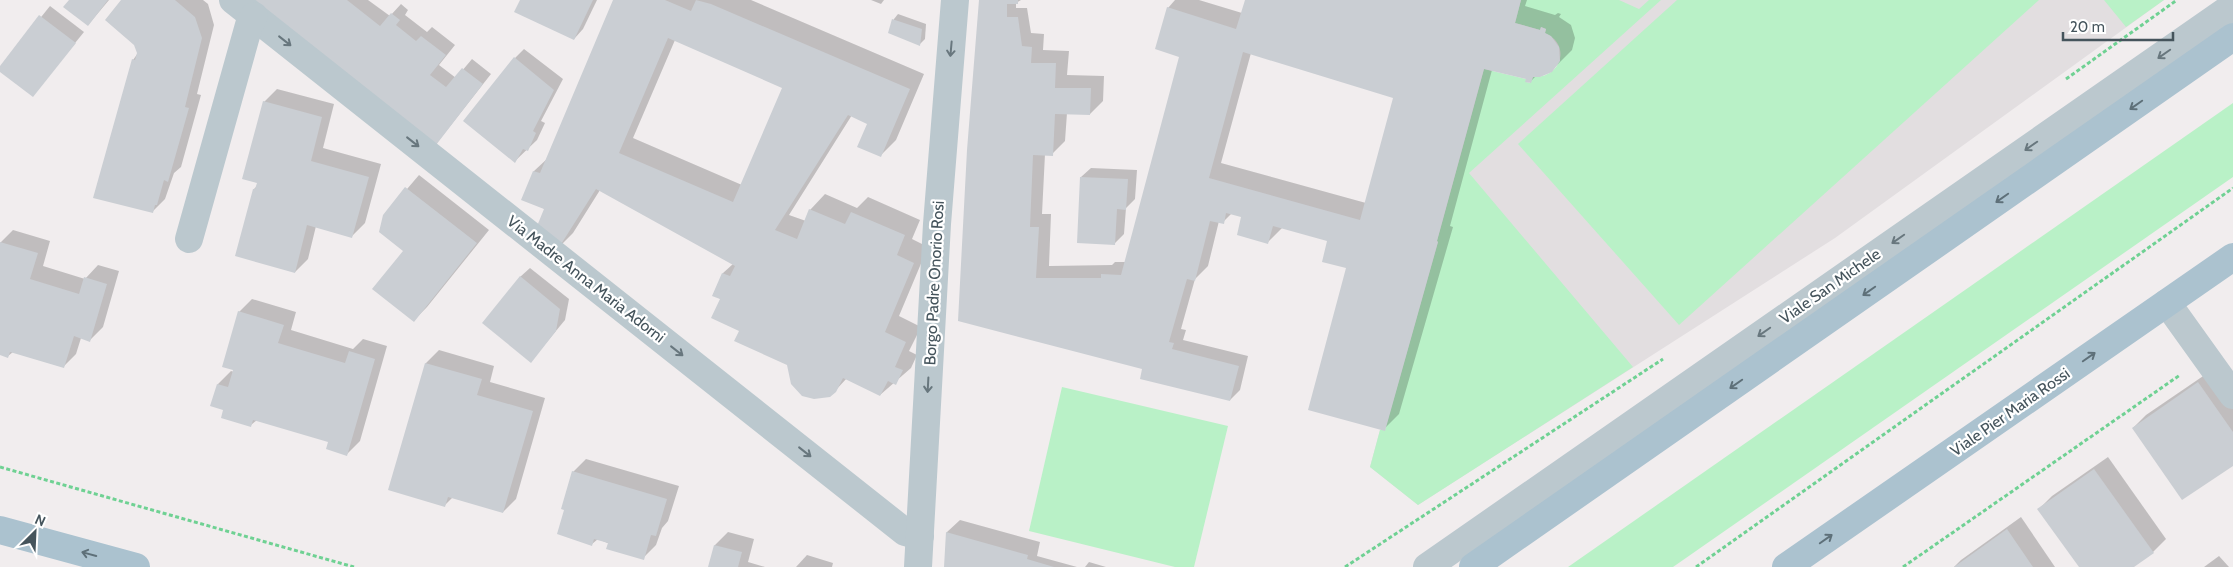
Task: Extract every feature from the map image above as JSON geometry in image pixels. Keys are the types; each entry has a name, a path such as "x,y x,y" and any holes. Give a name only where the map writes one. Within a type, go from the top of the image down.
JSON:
{"main road":[{"name":"Viale San Michele","path":"1473,567 2233,37"},
{"name":"Viale Pier Maria Rossi","path":"1786,567 2233,257"},
{"path":"0,530 136,567"}],"street":[{"name":"Borgo Padre Onorio Rosi","path":"918,567 937,224 955,0"},
{"name":"Viale San Michele","path":"1427,567 2233,6"},
{"name":"Via Madre Anna Maria Adorni","path":"244,8 905,532 920,536"},
{"name":"Via Madre Anna Maria Adorni","path":"189,239 249,25 244,8"},
{"path":"2167,303 2233,395"}],"path":[{"path":"1696,567 2233,188"},
{"path":"1346,567 1671,354"},
{"path":"1903,567 2206,358"},
{"path":"0,467 354,567"}],"shaded area":[{"path":"1562,0 2164,0 1835,238 1418,505 1370,467 1380,430 1385,430 1484,69 1530,83 1533,77 1558,77 1563,55"}],"green space":[{"path":"1521,0 1619,0 1639,9 1649,0 1661,0 1469,173 1633,367 1418,505 1370,467 1380,430 1385,430 1484,69 1526,79 1526,82 1530,83 1533,77 1543,76 1550,72 1560,60 1558,45 1553,38 1545,33 1546,29 1541,27 1540,30 1515,23"},
{"path":"1677,0 2039,0 1679,325 1518,144"},
{"path":"2104,0 2164,0 2126,27"},
{"path":"2233,103 2233,177 1673,567 1568,567"},
{"path":"1062,387 1228,426 1194,567 1175,567 1029,531"}],"building":[{"path":"69,0 108,0 88,26 63,7"},
{"path":"121,0 175,0 195,17 202,38 185,107 189,108 168,182 164,180 153,213 93,198 132,59 135,60 137,53 134,45 105,20"},
{"path":"251,0 347,0 380,26 391,13 400,20 396,25 416,41 421,36 446,55 430,75 446,87 462,68 483,84 436,145"},
{"path":"520,0 593,0 574,40 514,12"},
{"path":"613,0 665,0 691,11 696,0 711,4 910,89 881,157 857,147 867,124 848,115 775,230 797,239 809,209 845,224 851,212 905,235 897,255 914,263 885,332 906,342 895,367 903,370 896,385 888,381 880,396 843,378 836,392 830,397 814,399 802,396 791,384 787,365 734,341 739,331 711,318 720,299 712,296 722,273 730,276 735,266 596,189 558,249 535,231 544,209 521,200 533,171 540,173","holes":["668,38 782,88 733,202 619,153"]},
{"path":"979,0 1018,0 1018,4 1007,4 1007,17 1018,17 1022,46 1032,47 1031,63 1056,63 1055,88 1091,88 1090,115 1055,114 1053,156 1033,155 1030,227 1039,227 1036,278 1101,278 1101,274 1121,275 1179,57 1155,49 1167,7 1236,29 1245,0 1521,0 1515,23 1540,30 1541,27 1546,29 1545,33 1551,36 1559,47 1560,61 1552,72 1540,77 1533,77 1531,83 1525,82 1526,79 1484,69 1385,431 1308,410 1346,268 1322,262 1327,241 1273,226 1268,244 1237,235 1241,217 1226,213 1224,224 1210,221 1195,281 1187,279 1169,342 1174,343 1172,349 1239,366 1230,401 1140,379 1142,369 958,321 967,150","holes":["1243,52 1393,98 1360,220 1209,178"]},
{"path":"39,15 76,43 33,97 0,72 0,66"},
{"path":"892,19 922,29 920,46 888,33"},
{"path":"514,57 554,90 533,131 536,133 528,151 523,149 515,163 463,121"},
{"path":"263,101 322,117 311,161 369,177 352,238 307,225 295,273 235,256 253,189 255,189 257,183 242,179"},
{"path":"1080,177 1128,179 1126,210 1117,209 1115,245 1077,243"},
{"path":"405,187 477,243 414,322 372,289 403,251 379,232 383,215"},
{"path":"0,242 38,253 30,279 79,294 84,277 107,284 90,342 74,336 64,368 10,352 8,358 0,355"},
{"path":"520,276 560,309 556,331 531,363 482,323"},
{"path":"238,311 284,325 278,343 345,363 349,351 375,359 347,456 326,449 328,442 253,420 251,427 221,418 223,410 210,406 217,384 228,387 233,370 222,367"},
{"path":"425,363 482,379 477,395 533,411 503,513 448,497 445,507 388,490"},
{"path":"2198,382 2233,432 2233,466 2182,500 2132,428"},
{"path":"2094,469 2154,553 2134,567 2079,567 2037,509"},
{"path":"572,471 667,499 656,536 651,535 644,560 606,549 608,543 594,539 592,546 557,534 564,510 561,509"},
{"path":"2007,529 2033,567 1954,567"},
{"path":"946,532 1028,555 1027,559 1054,567 944,567"},
{"path":"714,545 742,552 738,567 708,567"}]}
